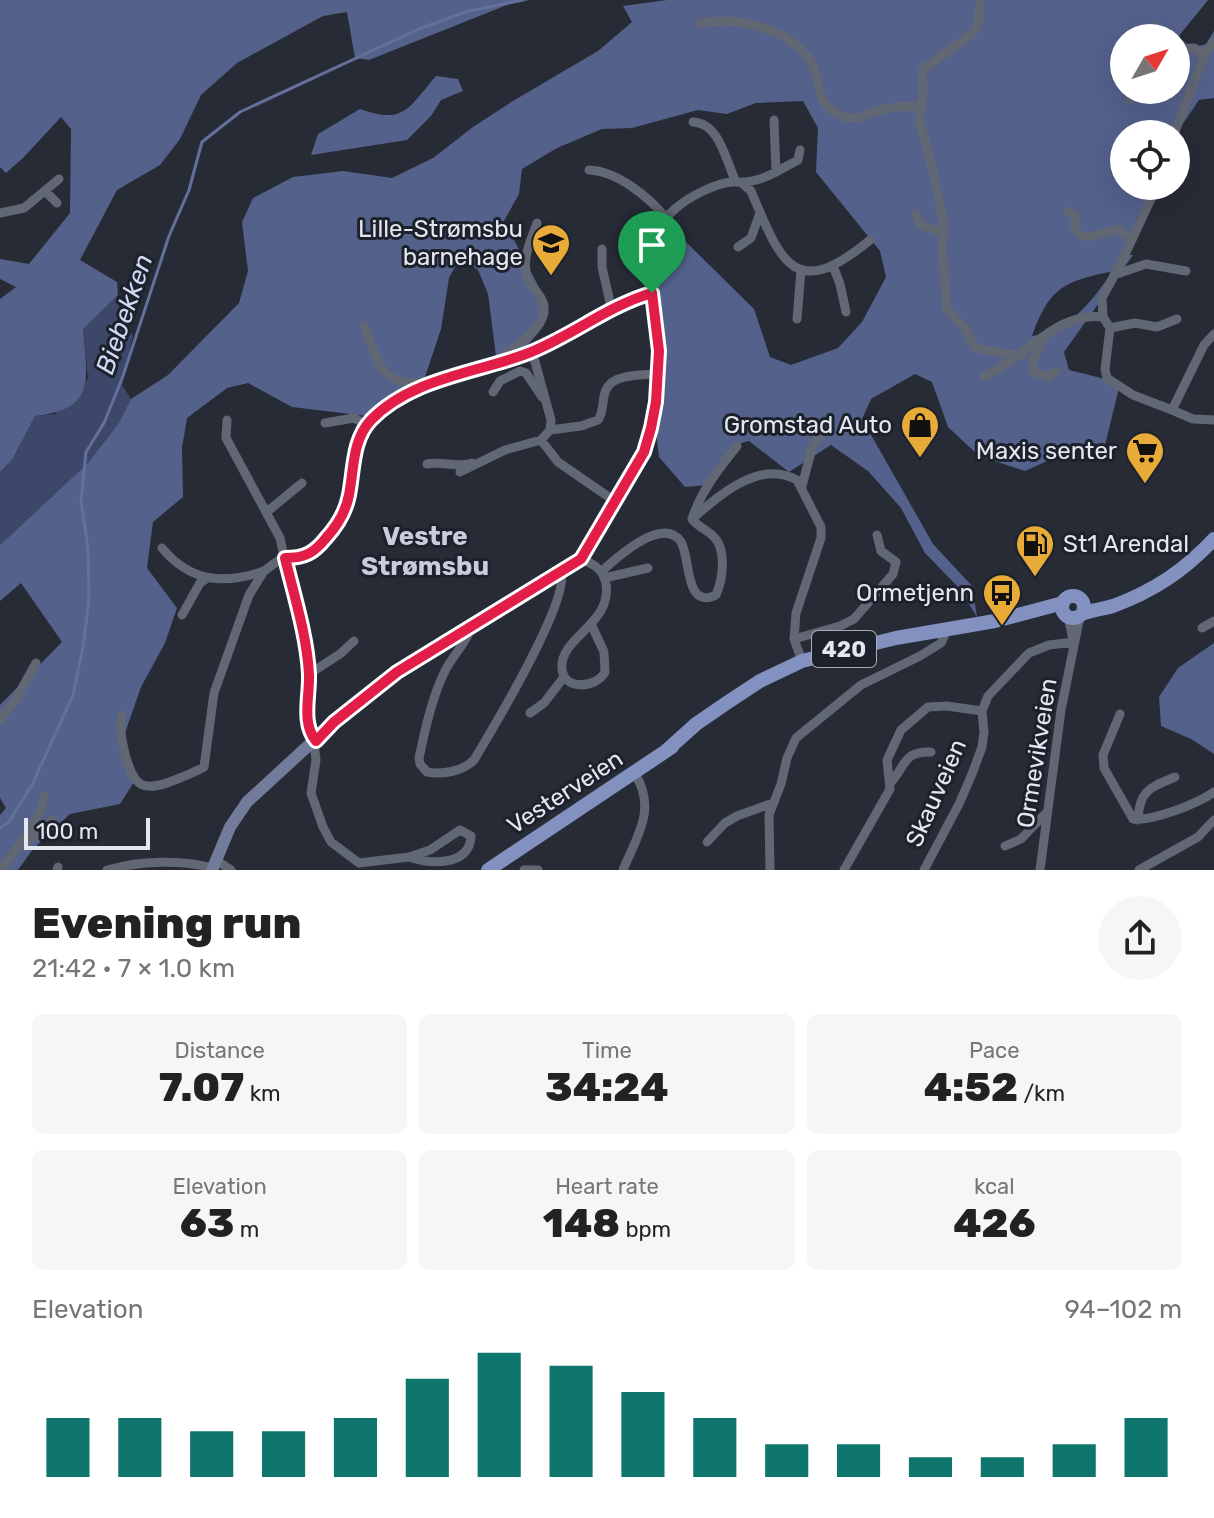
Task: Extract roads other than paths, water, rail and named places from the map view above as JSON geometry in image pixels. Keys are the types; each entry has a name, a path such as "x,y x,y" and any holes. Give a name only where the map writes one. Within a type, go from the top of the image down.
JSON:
{"main road":[{"name":"Vesterveien","path":"488,870 635,774 728,702 760,681 802,661 852,647 997,621 1072,613 1127,600 1165,583 1214,539"},
{"path":"213,866 230,827 247,802 334,722 389,678 581,559"},
{"name":"Vesterveien","path":"1072,613 1084,605 1081,599 1095,602 1127,600"}],"street":[{"path":"980,0 979,20 973,33 922,70 923,90 919,107 921,134 932,166 944,225 943,259 949,312 964,327 976,348 1023,354"},
{"path":"700,24 736,22 787,40 807,56 813,66 823,104 840,116 857,120 875,111 919,107"},
{"path":"1179,120 1205,54 1214,41"},
{"path":"1190,48 1205,54"},
{"path":"774,120 776,172"},
{"path":"693,122 702,123 713,133 740,183 751,191 782,257 801,270 816,272 844,262 870,240"},
{"path":"530,713 544,703 564,677 562,666 565,655 592,626 605,603 603,575 592,563 581,559 616,502 648,440 656,402 659,351 648,266 651,245 666,218 689,199 720,185 740,183 776,172 798,160 800,150"},
{"path":"589,170 602,171 619,180 666,218"},
{"path":"0,213 24,208 59,179"},
{"path":"46,192 57,203"},
{"path":"1151,200 1102,298 1103,317 1110,328 1105,369 1107,378 1133,395 1193,419 1214,420"},
{"path":"1068,211 1076,217 1075,228 1081,236 1089,237 1118,229 1132,240"},
{"path":"738,247 751,238 760,213"},
{"path":"916,214 920,225 943,233"},
{"path":"496,362 530,336 542,316 542,300 530,284 525,267 537,223"},
{"path":"602,249 602,267 612,311"},
{"path":"1114,275 1146,264 1186,271"},
{"path":"833,266 846,312"},
{"path":"797,319 801,270"},
{"path":"162,548 176,562 206,579 240,579 264,571 285,558 311,554 338,522 348,498 354,456 367,425 406,395 434,382 532,351 652,293"},
{"path":"984,376 1005,367 1072,318 1103,317"},
{"path":"1110,328 1135,323 1157,327 1177,319"},
{"path":"364,326 378,362 392,379 409,384 434,382"},
{"path":"1172,410 1204,345 1214,334"},
{"path":"1044,337 1033,360 1033,372 1048,377 1056,371"},
{"path":"532,351 550,411 550,430"},
{"path":"493,392 507,375 524,371 550,411"},
{"path":"460,472 524,443 541,440 550,430 581,426 598,420 603,412 606,389 614,381 658,374"},
{"path":"325,423 354,418 367,425"},
{"path":"227,420 226,438 268,511 285,558 309,674 307,717 315,742 316,760 311,793 331,842 362,865 430,850 456,832 464,831 471,836 470,844 462,853 446,862 433,863 409,857"},
{"path":"802,486 810,454 823,432"},
{"path":"541,440 558,462 616,502"},
{"path":"692,519 711,476 722,468 737,446"},
{"path":"427,464 439,461 465,465 479,462"},
{"path":"692,519 734,487 758,475 778,472 797,480 802,486 821,527 819,546 796,613 794,639 802,661"},
{"path":"268,511 302,483"},
{"path":"603,575 651,535 663,532 681,542 692,588 697,595 704,598 716,595 720,585 721,546 692,519"},
{"path":"794,639 854,619 893,574 896,562 881,551 877,535"},
{"path":"603,575 648,568"},
{"path":"122,715 119,726 130,773 140,785 153,787 204,767 218,681 249,595 264,571"},
{"path":"471,627 439,685 419,758 427,772 450,772 474,760 510,699 538,642 561,590 561,573"},
{"path":"182,615 200,583 206,579"},
{"name":"Ormevikveien","path":"1040,870 1046,813 1074,642 1072,613"},
{"path":"1202,628 1214,621"},
{"path":"564,677 576,684 588,685 602,677 605,661 592,626"},
{"path":"770,870 769,828 773,803 791,747 804,729 861,685 941,643 947,630"},
{"path":"309,674 354,641"},
{"path":"844,870 888,794 888,753 901,730 921,711 947,706 982,711 988,696 1029,653 1049,645 1074,642"},
{"path":"0,720 36,663"},
{"name":"Skauveien","path":"924,870 959,804 982,747 982,711"},
{"path":"1120,714 1103,755 1104,768 1128,814 1138,820 1205,798 1214,792"},
{"path":"890,783 908,757 919,752 931,752"},
{"path":"623,870 647,804 645,790 635,774"},
{"path":"1138,820 1140,803 1146,791 1175,777"},
{"path":"2,870 20,848 39,814 44,796"},
{"path":"707,842 725,823 773,803"},
{"path":"1005,846 1021,839 1046,813"},
{"path":"20,848 53,820"},
{"path":"1139,870 1198,837 1214,820"},
{"path":"107,870 154,863 231,870"},
{"path":"524,870 538,870"}],"waterway":[{"name":"Biebekken","path":"0,828 8,823 32,785 73,695 89,600 88,549 81,501 86,452 104,423 123,376 169,236 189,190 202,142 240,112 419,29 465,12 522,0"}],"place":[{"name":"Lille-Strømsbu barnehage","path":"551,277"},
{"name":"Gromstad Auto","path":"920,459"},
{"name":"Maxis senter","path":"1145,485"},
{"name":"St1 Arendal","path":"1035,578"},
{"name":"Ormetjenn","path":"1002,627"}],"district":[{"name":"Vestre Strømsbu","path":"425,551"}]}
